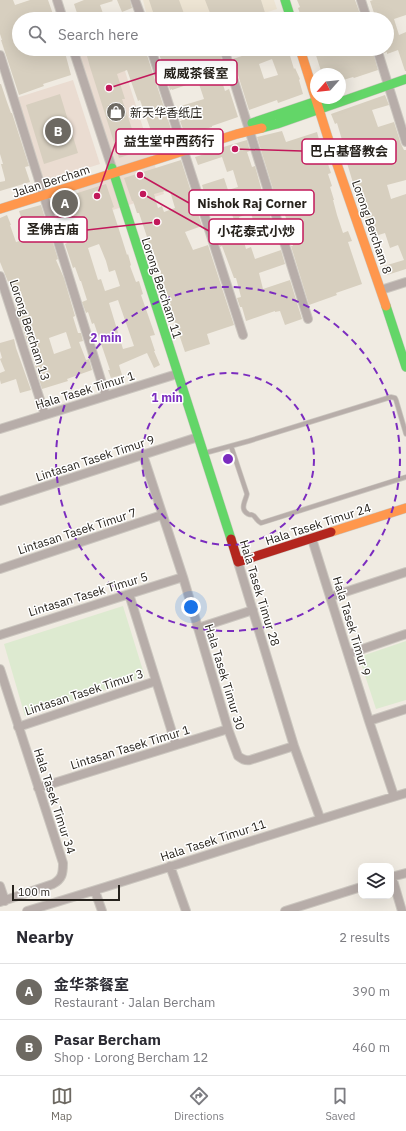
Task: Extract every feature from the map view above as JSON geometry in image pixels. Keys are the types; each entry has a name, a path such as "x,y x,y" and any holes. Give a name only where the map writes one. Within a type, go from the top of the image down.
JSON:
{"street":[{"path":"57,0 61,12"},
{"path":"136,0 140,12"},
{"path":"285,0 289,12"},
{"path":"361,0 365,12"},
{"path":"0,55 106,396"},
{"name":"Lorong Bercham 11","path":"75,56 177,374"},
{"path":"153,56 243,334"},
{"path":"226,56 308,319"},
{"name":"Lorong Bercham 8","path":"303,56 310,75"},
{"path":"379,56 406,142"},
{"name":"Jalan Bercham","path":"346,95 387,82 406,74"},
{"name":"Jalan Bercham","path":"346,92 387,82 406,79"},
{"name":"Jalan Bercham","path":"0,204 43,193 183,149 318,104"},
{"name":"Lorong Bercham 8","path":"321,104 328,138 406,367"},
{"name":"Jalan Bercham","path":"0,210 43,193"},
{"name":"Lorong Bercham 13","path":"0,276 46,415"},
{"path":"381,290 406,282"},
{"name":"Hala Tasek Timur 1","path":"0,429 177,374"},
{"name":"Hala Tasek Timur 28","path":"177,374 238,562 294,746 320,818"},
{"name":"Lintasan Tasek Timur 9","path":"0,501 198,437"},
{"name":"Hala Tasek Timur 30","path":"143,455 183,577 228,729 238,756 246,761 294,746"},
{"name":"Hala Tasek Timur 24","path":"238,562 406,508"},
{"name":"Lintasan Tasek Timur 7","path":"0,569 162,515"},
{"name":"Hala Tasek Timur 9","path":"312,538 394,796"},
{"path":"330,597 406,572"},
{"name":"Lintasan Tasek Timur 5","path":"0,634 183,577"},
{"path":"129,594 176,745"},
{"path":"198,628 253,610"},
{"path":"348,654 406,634"},
{"name":"Hala Tasek Timur 34","path":"0,669 63,863 62,875 59,880 53,884 2,901"},
{"name":"Lintasan Tasek Timur 3","path":"18,727 156,681"},
{"path":"369,721 406,710"},
{"name":"Lintasan Tasek Timur 1","path":"38,788 228,729"},
{"name":"Hala Tasek Timur 11","path":"27,911 95,891 320,818 406,793"},
{"path":"170,866 186,911"},
{"path":"394,876 406,872"},
{"path":"0,886 2,901"},
{"path":"394,886 402,911"},
{"path":"285,911 358,888"},
{"path":"95,891 102,911"}],"lane":[{"path":"202,454 391,397 396,400 406,434"},
{"path":"231,446 247,494 243,502 243,507 246,512 261,523 406,477"}],"shaded area":[{"path":"143,0 274,0 277,9 268,12 146,12"},
{"path":"74,56 120,56 164,194 87,218 77,186 113,173"},
{"path":"73,80 100,164 43,182 16,98"}],"green space":[{"path":"123,606 145,677 25,716 4,644"},
{"path":"406,641 406,700 376,709 359,657"}],"building":[{"path":"0,0 13,0 15,5 30,0 48,0 52,12 12,12 12,56 66,56 71,75 43,84 44,86 19,95 0,34"},
{"path":"84,0 113,1 100,5 102,12 77,12 74,4"},
{"path":"117,0 130,0 132,8 122,12"},
{"path":"149,0 179,0 183,12 153,12"},
{"path":"205,0 261,0 265,12 210,12"},
{"path":"297,0 355,0 359,12 299,12 298,8 300,7"},
{"path":"406,0 406,15 394,19 394,12 374,12 370,1"},
{"path":"394,19 399,35 406,32 406,71 398,50 394,51"},
{"path":"87,56 147,56 173,135 155,142 140,100 138,101 127,70 117,74 125,99 122,99 137,144 143,142 146,149 119,158"},
{"path":"160,56 221,56 222,60 216,62 225,91 229,89 238,117 185,135 180,121 185,119 181,106 204,99 198,81 170,90 167,81 171,80 164,61 162,62"},
{"path":"242,56 290,56 294,69 295,68 300,79 303,94 278,103 277,100 249,110 233,59","holes":["272,59 278,75 264,79 259,64"]},
{"path":"316,56 374,56 378,70 354,78 346,79 346,68 320,68"},
{"path":"0,84 12,113 29,166 25,167 30,182 0,191 0,182 5,181 5,179 0,154"},
{"path":"60,94 78,153 44,164 26,105"},
{"path":"385,95 389,105 372,110 378,127 394,122 401,144 404,150 406,150 406,180 387,185 391,199 406,194 406,269 387,275 384,266 404,260 398,245 390,248 385,233 372,237 366,217 364,218 356,196 340,140 342,140 337,123 335,124 331,114"},
{"path":"282,131 286,142 317,132 320,143 309,147 314,162 326,158 331,173 328,174 332,186 330,187 337,215 343,233 348,231 352,241 348,242 362,284 336,293 337,295 309,305 291,246 293,246 286,218 280,201 277,202 257,137"},
{"path":"247,140 250,151 247,152 252,167 255,166 276,234 257,240 251,213 239,217 243,230 241,231 246,249 251,247 255,259 281,250 285,264 259,273 263,289 290,280 302,319 285,325 280,311 275,311 246,321 242,307 240,307 237,298 241,297 236,278 234,278 222,246 220,247 214,226 234,220 228,203 213,208 208,194 205,195 202,185 224,178 228,190 238,187 233,170 227,172 222,157 198,165 195,157"},
{"path":"181,160 202,226 185,232 193,250 208,245 234,325 207,334 210,344 185,352 169,305 171,304 156,258 124,178","holes":["170,191 175,208 164,212 162,206 158,208 154,194"]},
{"path":"106,184 114,207 112,208 127,255 128,254 130,266 136,282 139,281 143,294 141,295 155,335 150,336 160,365 154,368 147,353 119,365 122,375 111,378 108,370 110,370 94,323 92,324 88,312 86,313 82,302 87,300 75,267 73,268 65,244 67,243 52,201","holes":["99,244 109,272 115,270 120,286 105,291 101,279 98,280 88,248","118,300 134,346 123,349 109,303"]},
{"path":"41,205 58,259 56,260 64,278 75,316 73,317 78,333 81,333 83,341 79,342 86,360 89,359 92,370 67,379 68,381 42,389 15,305 17,304 0,262 0,218 7,215 16,242 27,239 19,211","holes":["66,332 71,348 54,354 49,338"]},
{"path":"14,339 31,390 20,393 16,379 1,384 0,380 0,373 5,371 0,359 2,358 0,343"}],"traffic: fast":[{"path":"285,0 289,12"},
{"path":"262,128 406,79"},
{"path":"252,123 310,103"},
{"path":"112,168 231,539"},
{"path":"386,306 406,367"}],"traffic: slow":[{"path":"302,56 328,138 386,306"},
{"path":"0,209 237,134 262,128"},
{"path":"331,532 406,508"}],"traffic: jam":[{"path":"231,539 238,562 331,532"}],"place":[{"name":"威威茶餐室","path":"109,88"},
{"name":"新天华香纸庄","path":"116,112"},
{"name":"Pasar Bercham","path":"58,131"},
{"name":"巴占基督教会","path":"235,149"},
{"name":"Nishok Raj Corner","path":"140,175"},
{"name":"小花泰式小炒","path":"143,194"},
{"name":"益生堂中西药行","path":"97,196"},
{"name":"金华茶餐室","path":"65,203"},
{"name":"圣佛古庙","path":"157,222"}]}
